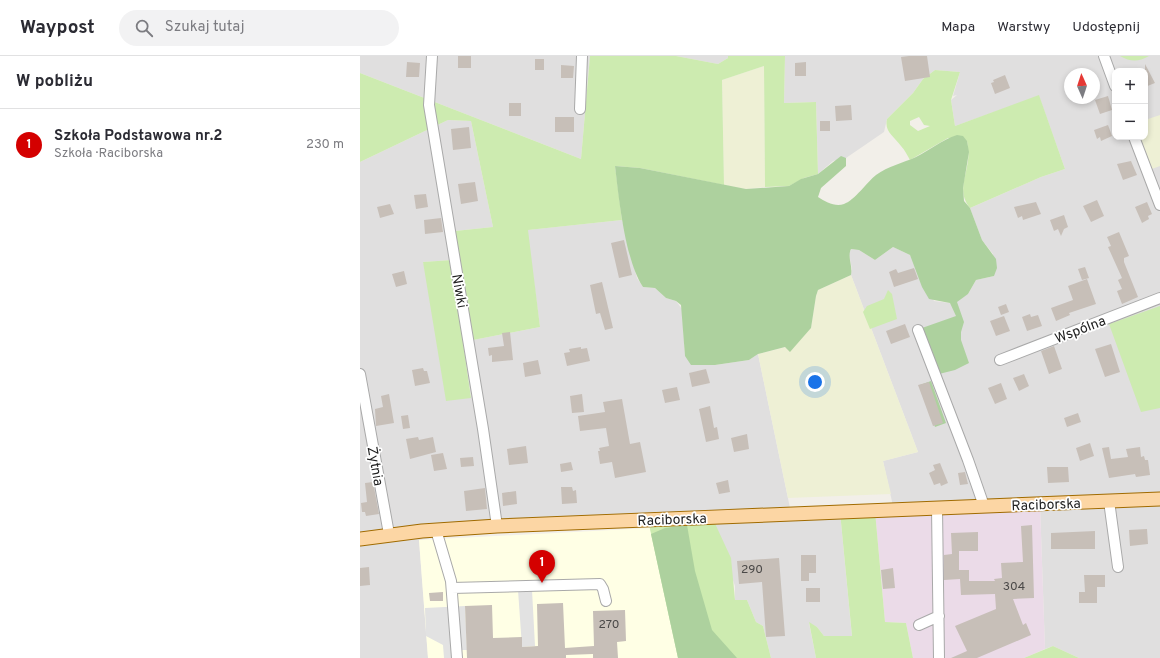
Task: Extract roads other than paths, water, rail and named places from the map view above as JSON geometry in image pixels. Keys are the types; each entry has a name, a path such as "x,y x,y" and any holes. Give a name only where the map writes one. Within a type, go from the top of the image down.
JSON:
{"main road":[{"name":"Raciborska","path":"360,538 389,534 497,526 1160,499"}],"street":[{"name":"Niwki","path":"432,56 429,106 483,429 497,526"},
{"path":"580,109 582,56"},
{"path":"1104,56 1112,78"},
{"path":"1135,140 1160,205"},
{"name":"Wspólna","path":"1000,360 1160,298"},
{"path":"918,330 984,506"},
{"name":"Żytnia","path":"360,374 389,534"},
{"path":"1109,501 1118,567"},
{"path":"937,508 939,658"},
{"path":"436,530 451,581 457,658"},
{"path":"452,588 600,584 604,589 606,601"},
{"path":"919,625 939,616"}],"place":[{"name":"Szkoła Podstawowa nr.2","path":"542,583"}]}
